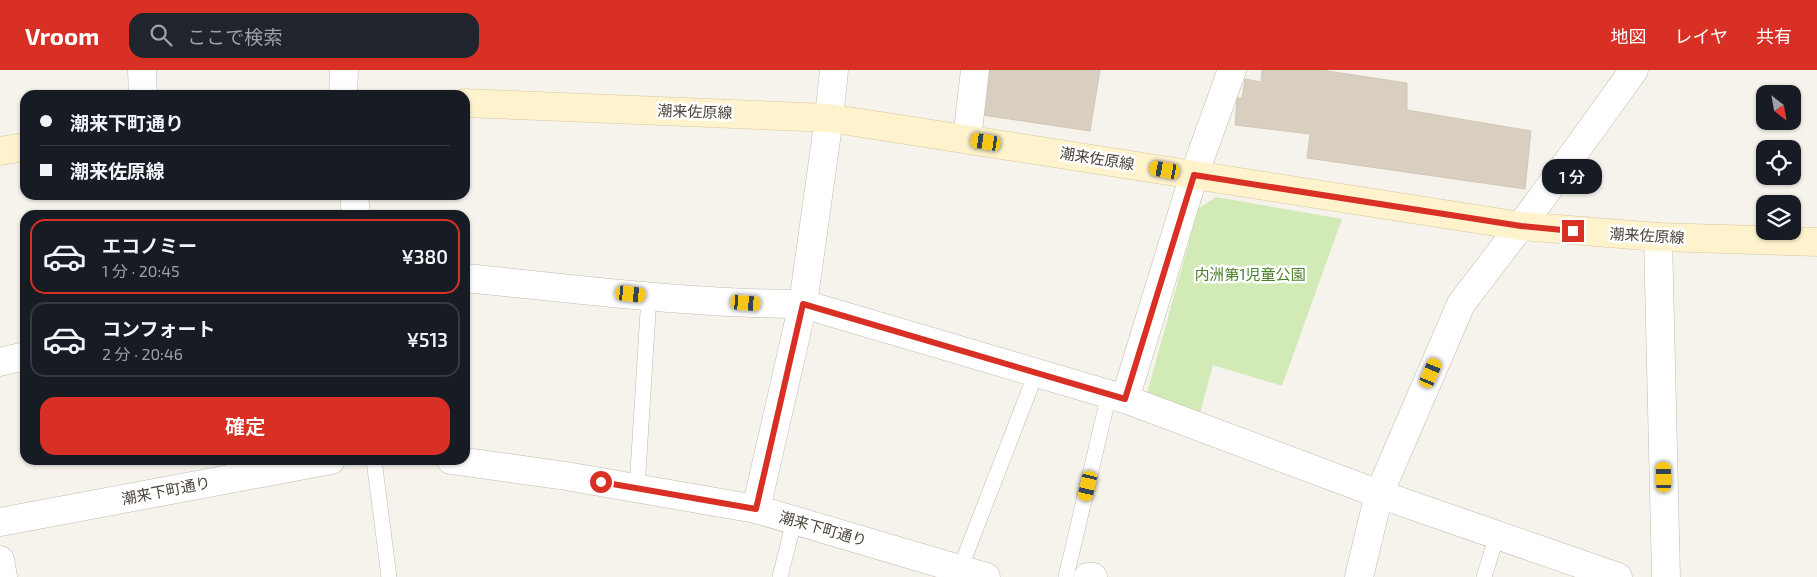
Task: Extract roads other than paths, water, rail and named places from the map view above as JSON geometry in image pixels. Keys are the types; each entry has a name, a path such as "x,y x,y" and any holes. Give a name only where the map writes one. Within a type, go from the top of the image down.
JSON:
{"main road":[{"name":"潮来佐原線","path":"470,103 829,118 1521,226 1658,237 1817,242"},
{"path":"0,151 20,149"}],"street":[{"path":"142,70 143,90"},
{"path":"343,90 344,70"},
{"path":"756,509 803,304 834,70"},
{"path":"967,139 975,70"},
{"path":"1117,396 1232,70"},
{"path":"1359,577 1379,494 1461,304 1521,226 1634,70"},
{"path":"1658,237 1666,577"},
{"path":"470,278 649,296 763,304 803,304 1117,396 1379,494 1618,577"},
{"path":"0,362 20,357"},
{"name":"潮来下町通り","path":"470,463 636,488 756,509 986,577"},
{"name":"潮来下町通り","path":"0,522 305,465"},
{"path":"0,560 3,577"},
{"path":"1088,577 1093,577"}],"lane":[{"path":"636,488 649,296"},
{"path":"960,569 1036,373"},
{"path":"1066,577 1117,396"},
{"path":"375,465 389,577"},
{"path":"780,577 794,521"},
{"path":"1484,577 1497,535"}],"park label":[{"name":"内洲第1児童公園","path":"1250,275"}]}
